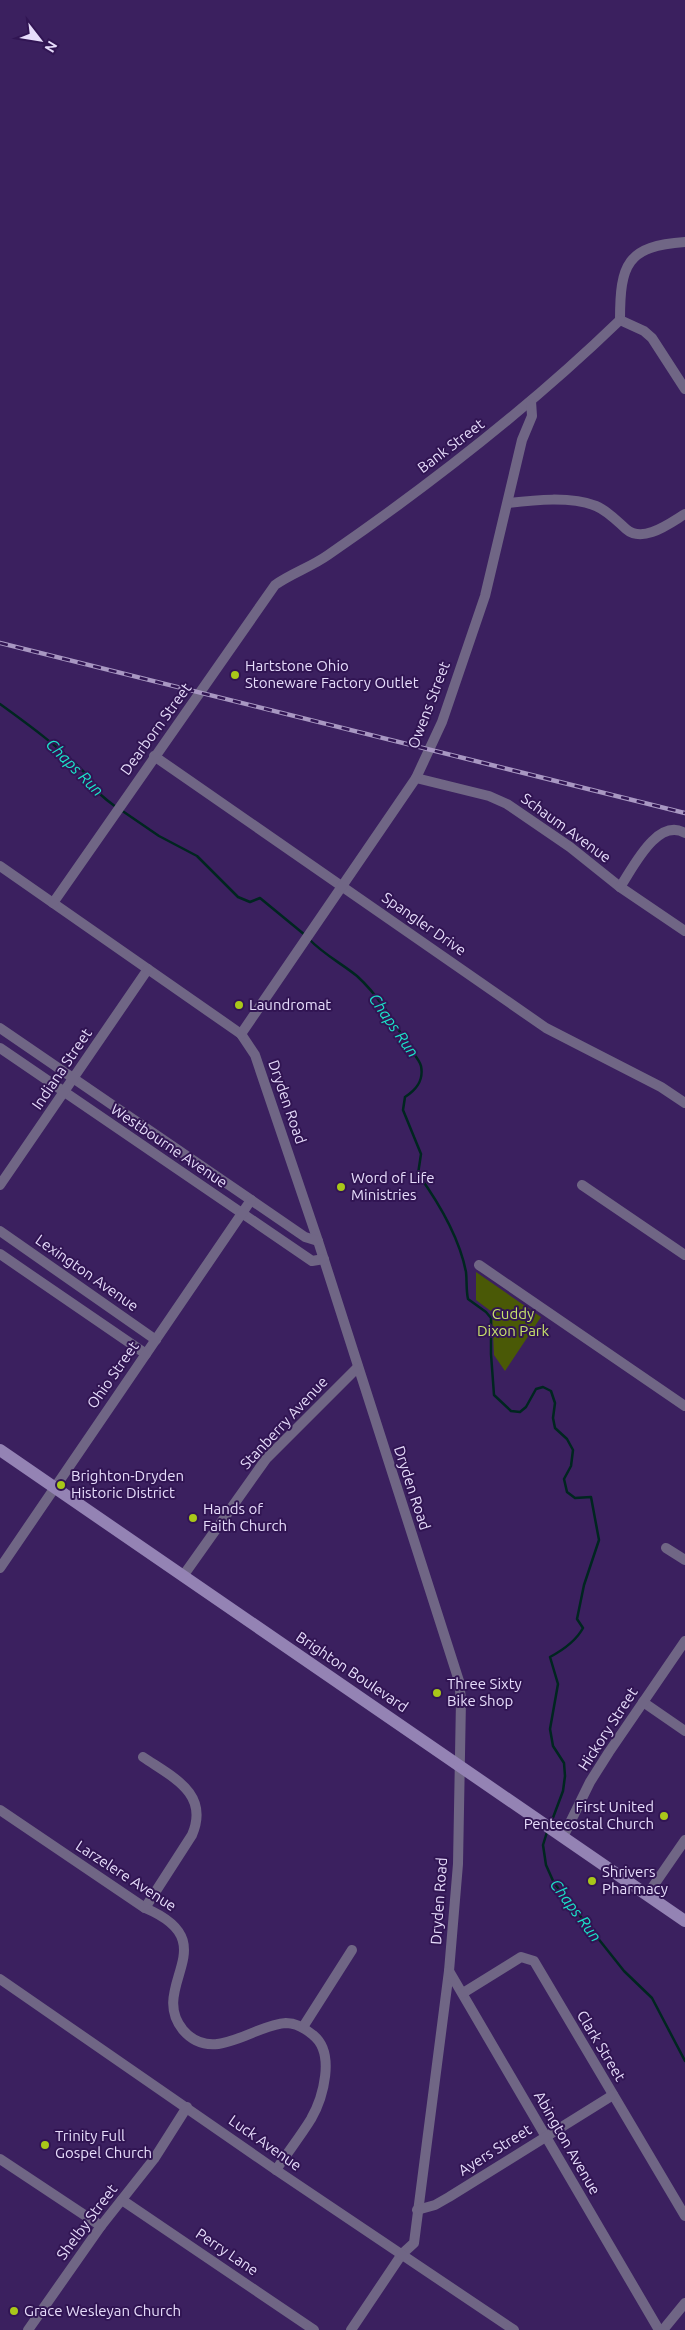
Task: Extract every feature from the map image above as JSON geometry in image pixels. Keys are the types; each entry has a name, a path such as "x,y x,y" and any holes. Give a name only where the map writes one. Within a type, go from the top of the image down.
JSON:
{"street":[{"path":"685,242 650,247 639,252 628,263 622,286 620,320 644,331 652,338 685,390"},
{"name":"Bank Street","path":"287,576 327,555 448,468 531,401 620,320"},
{"name":"Owens Street","path":"241,1034 416,778 442,722 479,614 508,503 522,440 532,416 531,401"},
{"path":"508,503 535,500 595,505 605,510 634,534 639,535 654,531 685,514"},
{"name":"Dearborn Street","path":"53,903 275,585 287,576"},
{"name":"Spangler Drive","path":"154,756 546,1028 661,1087 685,1104"},
{"name":"Schaum Avenue","path":"416,778 489,796 507,804 570,847 620,887 685,931"},
{"path":"620,887 660,833 671,829 679,829 685,832"},
{"name":"Dryden Road","path":"0,866 241,1034 255,1055 324,1259 458,1681 460,1700 458,1864 449,1971 414,2243 402,2254"},
{"name":"Indiana Street","path":"0,1185 148,969"},
{"name":"Westbourne Avenue","path":"0,1028 251,1200 305,1236 318,1241"},
{"name":"Westbourne Avenue","path":"0,1048 312,1261 324,1259"},
{"path":"582,1185 685,1255"},
{"name":"Ohio Street","path":"0,1568 251,1200"},
{"name":"Lexington Avenue","path":"0,1231 156,1340"},
{"path":"0,1254 146,1354"},
{"path":"479,1265 685,1406"},
{"name":"Stanberry Avenue","path":"183,1576 266,1459 358,1367"},
{"name":"Brighton Boulevard","path":"0,1450 538,1821 685,1920"},
{"path":"666,1548 685,1560"},
{"name":"Hickory Street","path":"559,1835 590,1782 685,1641"},
{"path":"643,1702 685,1731"},
{"path":"143,1757 185,1787 194,1800 197,1811 197,1824 192,1835 145,1908"},
{"name":"Larzelere Avenue","path":"0,1810 145,1908 162,1916 180,1931 184,1942 184,1957 177,1985 175,2010 178,2022 184,2031 195,2040 207,2044 223,2044 287,2023 302,2027"},
{"path":"648,1895 685,1840"},
{"path":"276,2170 316,2109 326,2068 323,2046 302,2027 352,1950"},
{"name":"Clark Street","path":"464,1993 521,1957 534,1961 685,2216"},
{"name":"Abington Avenue","path":"449,1971 464,1993 661,2330"},
{"name":"Luck Avenue","path":"0,1978 276,2170 514,2330"},
{"name":"Ayers Street","path":"417,2210 434,2205 613,2094"},
{"name":"Shelby Street","path":"28,2330 101,2226 154,2159 187,2108"},
{"path":"0,2159 101,2226"},
{"name":"Perry Lane","path":"122,2200 314,2330"},
{"path":"351,2330 402,2254"},
{"path":"661,2330 685,2303"}],"green space":[{"name":"Cuddy Dixon Park","path":"476,1272 541,1317 505,1371 494,1355 492,1312 476,1300"}],"waterway":[{"name":"Chaps Run","path":"0,704 65,754 86,775 98,792 116,807"},
{"name":"Chaps Run","path":"121,810 159,836 197,856 238,897 250,902 260,898 305,935"},
{"name":"Chaps Run","path":"309,939 365,984 387,1011 419,1062 422,1071 420,1081 416,1088 405,1097 403,1110 421,1154 418,1174 441,1208 463,1259 468,1299 491,1318 494,1395 511,1411 520,1412 526,1407 536,1389 543,1387 551,1391 555,1403 553,1418 555,1428 567,1439 573,1450 571,1466 564,1479 567,1492 575,1498 591,1497 599,1540 584,1585 577,1619 583,1628 569,1645 550,1657 558,1684 550,1729 553,1746 564,1763 565,1776 563,1791 551,1823"},
{"name":"Chaps Run","path":"547,1832 543,1845 546,1865 554,1883 624,1971 652,1998 685,2061"}],"railway":[{"path":"0,643 685,813"}],"place":[{"name":"Hartstone Ohio Stoneware Factory Outlet","path":"235,675"},
{"name":"Laundromat","path":"239,1005"},
{"name":"Word of Life Ministries","path":"341,1187"},
{"name":"Brighton-Dryden Historic District","path":"61,1485"},
{"name":"Hands of Faith Church","path":"193,1518"},
{"name":"Three Sixty Bike Shop","path":"437,1693"},
{"name":"First United Pentecostal Church","path":"664,1816"},
{"name":"Shrivers Pharmacy","path":"592,1881"},
{"name":"Trinity Full Gospel Church","path":"45,2145"},
{"name":"Grace Wesleyan Church","path":"14,2311"}]}
